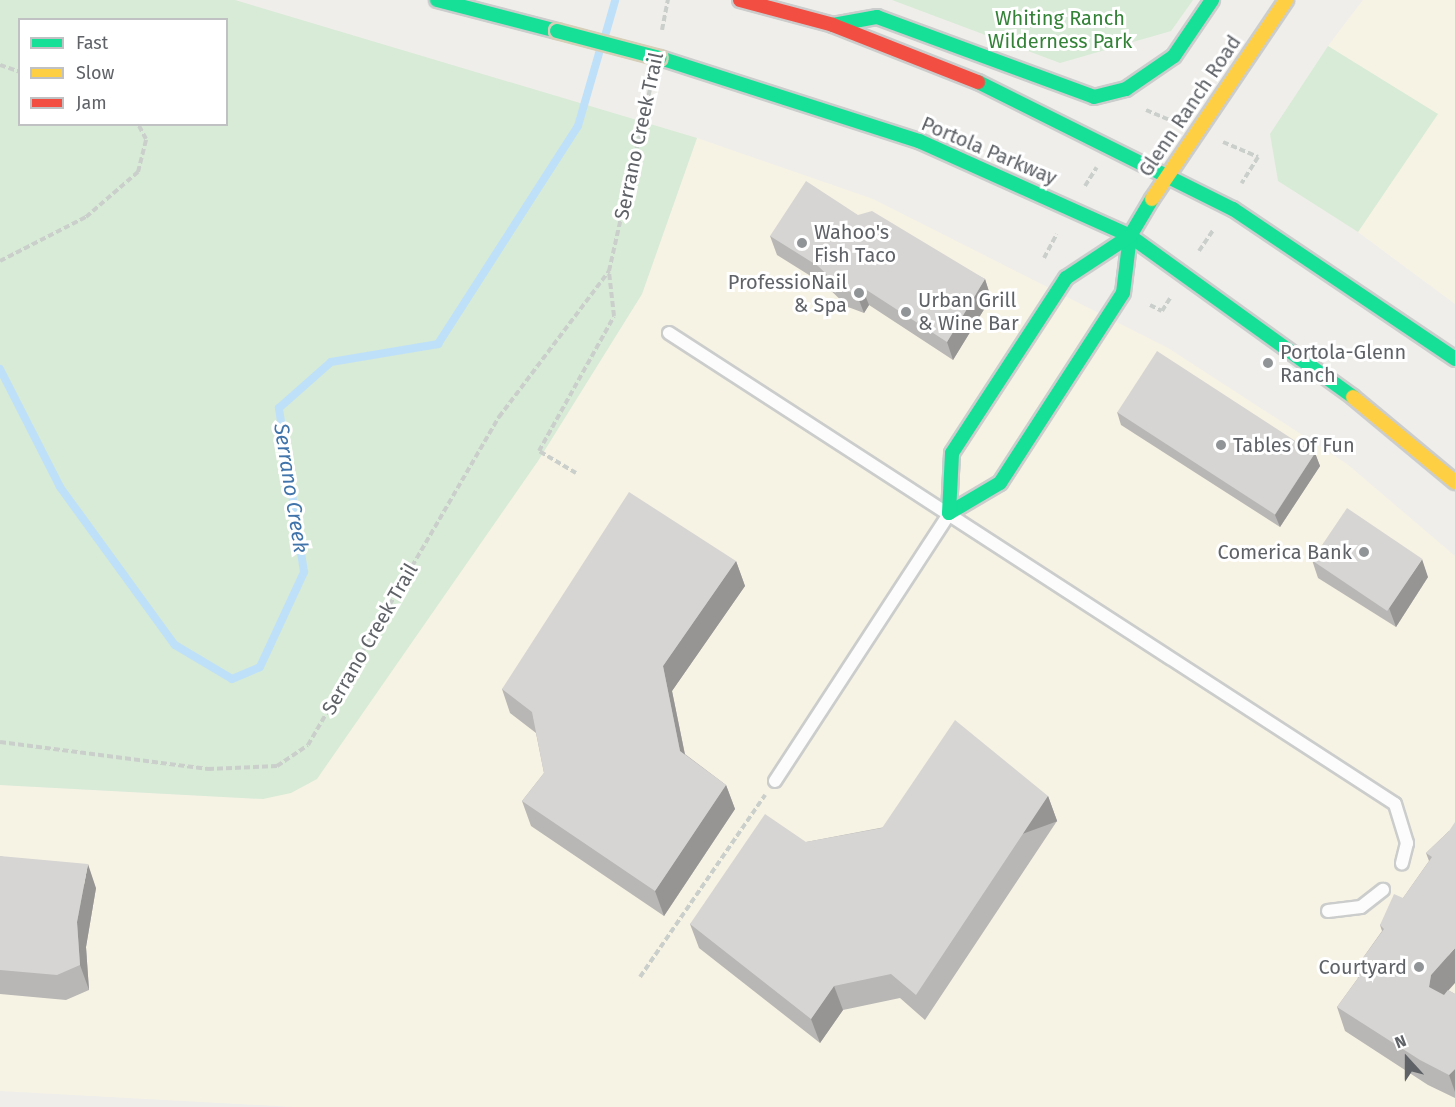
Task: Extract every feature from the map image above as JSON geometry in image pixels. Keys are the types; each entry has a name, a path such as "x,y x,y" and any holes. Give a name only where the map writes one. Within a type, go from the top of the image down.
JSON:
{"main road":[{"name":"Portola Parkway","path":"437,0 660,58 919,141 1130,236 1333,380 1455,482"},
{"path":"740,0 833,25 972,79 1166,175 1233,209 1455,359"},
{"path":"833,25 877,17 1094,97 1126,89 1174,56 1212,0"},
{"name":"Glenn Ranch Road","path":"1130,236 1166,175 1286,0"},
{"path":"949,513 952,453 1066,278 1130,236"},
{"path":"949,513 1000,483 1123,293 1130,236"}],"lane":[{"path":"669,333 1395,804 1407,843 1402,863"},
{"path":"775,781 949,513"},
{"path":"1328,911 1361,907 1383,890"}],"path":[{"name":"Serrano Creek Trail","path":"661,35 668,0"},
{"path":"0,65 18,71"},
{"name":"Serrano Creek Trail","path":"576,473 539,451 614,316 609,271 652,81"},
{"path":"0,261 86,217 138,172 146,139 139,126"},
{"name":"Serrano Creek Trail","path":"0,742 208,769 277,766 308,745 499,417 609,271"},
{"path":"640,977 775,781"}],"shaded area":[{"path":"1363,0 1455,0 1455,304 1358,232 1437,114 1328,46"},
{"path":"697,138 873,199 1168,348 1347,464 1455,556 1455,1107 295,1107 0,1091 0,785 263,799 538,461 642,294"}],"green space":[{"path":"0,0 235,0 697,138 642,294 538,461 317,779 291,793 263,799 0,785"},
{"name":"Whiting Ranch Wilderness Park","path":"892,0 1193,0 1171,31 1060,63"},
{"path":"1328,46 1438,114 1358,232 1278,181 1270,134"}],"building":[{"path":"806,181 858,215 872,211 985,279 947,342 862,287 857,295 841,288 818,266 770,236"},
{"name":"Tables Of Fun","path":"1157,351 1315,453 1275,515 1117,412"},
{"path":"629,492 736,561 663,666 680,751 726,785 655,891 522,801 544,773 532,712 502,689"},
{"name":"Comerica Bank","path":"1347,508 1422,559 1387,611 1312,560"},
{"path":"955,720 1048,796 916,995 891,974 834,986 811,1019 690,924 765,814 806,842 882,828"},
{"name":"Courtyard","path":"1455,822 1455,948 1431,975 1429,987 1444,995 1448,990 1455,994 1455,1069 1449,1075 1420,1060 1337,1007 1361,974 1355,969 1384,929 1380,925 1394,894 1403,898 1432,857 1426,853"},
{"path":"0,856 88,864 77,922 80,965 57,975 0,970"}],"waterway":[{"name":"Serrano Creek","path":"605,36 615,0"},
{"name":"Serrano Creek","path":"0,369 60,487 175,645 232,679 260,667 304,572 279,408 331,362 438,344 578,126 600,50"}],"traffic: fast":[{"path":"437,0 557,31"},
{"path":"833,25 877,17 1094,97 1126,89 1174,56 1212,0"},
{"path":"557,31 660,58"},
{"path":"660,58 919,141 1130,236 1353,397"},
{"path":"978,82 1233,209 1455,359"},
{"path":"949,513 1000,483 1123,293 1130,236 1152,199"},
{"path":"949,513 952,453 1066,278 1130,236"}],"traffic: slow":[{"path":"1152,199 1286,0"},
{"path":"1353,397 1455,482"}],"traffic: jam":[{"path":"740,0 833,25 978,82"}],"place":[{"name":"Wahoo's Fish Taco","path":"802,243"},
{"name":"ProfessioNail & Spa","path":"859,293"},
{"name":"Urban Grill & Wine Bar","path":"906,312"},
{"name":"Portola-Glenn Ranch","path":"1268,363"},
{"name":"Tables Of Fun","path":"1221,445"},
{"name":"Comerica Bank","path":"1364,552"},
{"name":"Courtyard","path":"1419,967"}]}
